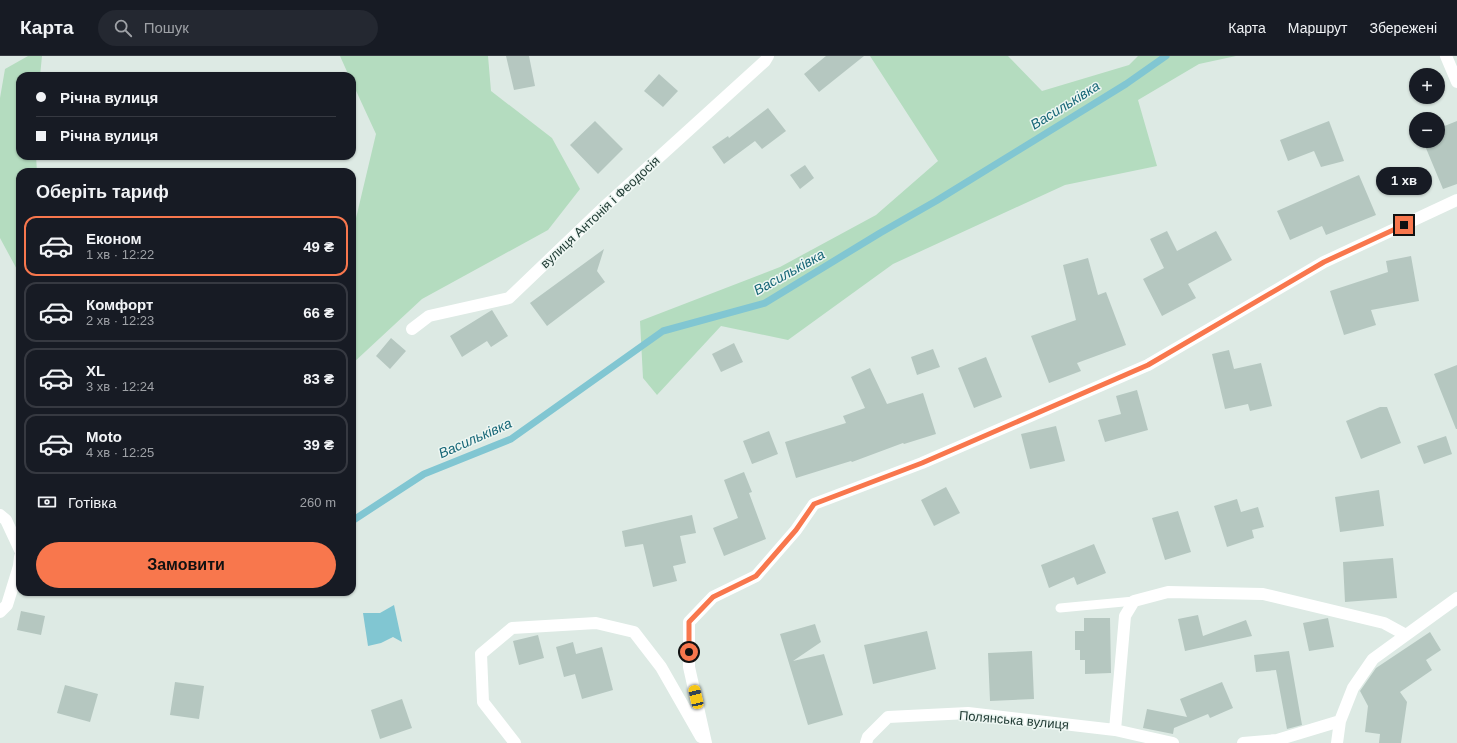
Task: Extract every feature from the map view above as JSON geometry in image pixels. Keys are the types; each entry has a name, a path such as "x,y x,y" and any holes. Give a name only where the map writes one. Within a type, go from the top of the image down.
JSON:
{"street":[{"name":"вулиця Антонія і Феодосія","path":"412,329 430,316 509,298 602,209 768,56"},
{"path":"1446,56 1457,82"},
{"path":"706,743 689,667 689,622 713,597 756,576 796,530 814,504 922,463 1148,365 1324,262 1457,200"},
{"path":"0,514 6,520 16,541"},
{"path":"0,612 7,605 16,576"},
{"path":"1116,730 1125,616 1134,601 1168,592 1263,594 1384,623 1406,635"},
{"path":"1337,743 1340,722 1353,688 1373,659 1457,598"},
{"path":"515,743 483,702 481,654 512,628 596,623 634,632 661,667 706,743"},
{"name":"Полянська вулиця","path":"866,743 868,737 888,718 968,713 1116,730 1173,743"},
{"path":"1243,743 1277,740 1340,722"}],"lane":[{"path":"1060,608 1134,601"}],"green space":[{"path":"28,56 42,56 40,72 16,72 16,160 36,160 37,168 16,168 16,268 0,238 0,98 5,69"},
{"path":"340,56 488,56 491,91 552,138 580,189 548,230 422,299 356,360 356,218 376,134 356,91 356,72 347,72"},
{"path":"870,56 1008,56 1042,91 1129,65 1138,56 1236,56 1199,64 1138,100 1157,166 1065,185 893,264 788,340 721,326 657,395 643,378 640,321 780,267 876,215 938,161"}],"water":[{"path":"394,605 402,642 393,637 381,643 368,646 363,613 380,613"}],"building":[{"path":"506,56 529,56 535,86 514,90"},
{"path":"826,56 864,56 819,92 804,74"},
{"path":"659,74 678,91 663,107 644,91"},
{"path":"768,108 786,131 762,149 755,141 724,164 712,147 728,136 729,138"},
{"path":"595,121 623,149 598,174 570,145"},
{"path":"1329,121 1344,161 1321,167 1314,151 1288,161 1280,140"},
{"path":"1457,121 1457,184 1443,189 1426,148 1445,148 1445,126"},
{"path":"805,165 814,178 800,189 790,175"},
{"path":"1359,175 1376,215 1326,235 1322,226 1290,240 1277,211"},
{"path":"1167,231 1177,251 1216,231 1232,260 1188,284 1196,298 1162,316 1143,279 1164,268 1150,239"},
{"path":"604,249 597,271 605,282 547,326 530,303"},
{"path":"1411,256 1419,301 1371,310 1376,325 1344,335 1330,291 1388,272 1386,261"},
{"path":"1088,258 1098,295 1106,292 1126,345 1077,363 1081,371 1049,383 1031,336 1076,320 1063,265"},
{"path":"492,310 508,336 491,347 487,341 462,357 450,336"},
{"path":"391,338 406,351 390,369 376,356"},
{"path":"734,343 743,362 721,372 712,354"},
{"path":"933,349 940,367 917,375 911,357"},
{"path":"1229,350 1234,369 1261,363 1272,406 1250,411 1248,404 1225,409 1212,354"},
{"path":"986,357 1002,397 974,408 958,368"},
{"path":"1457,365 1457,429 1456,429 1434,374"},
{"path":"870,368 887,404 923,393 936,434 904,444 903,443 852,462 851,461 796,478 785,442 846,423 843,416 865,408 851,377"},
{"path":"1137,390 1148,430 1105,442 1098,420 1121,414 1116,396"},
{"path":"1380,407 1387,407 1401,443 1361,459 1346,421"},
{"path":"1056,426 1065,461 1030,469 1021,434"},
{"path":"769,431 778,454 752,464 743,441"},
{"path":"1446,436 1452,454 1424,464 1417,446"},
{"path":"744,472 752,492 749,493 766,539 724,556 713,528 738,518 724,480"},
{"path":"946,487 960,513 934,526 921,500"},
{"path":"1379,490 1384,526 1340,532 1335,497"},
{"path":"1237,499 1241,512 1258,507 1264,527 1252,530 1254,538 1227,547 1214,506"},
{"path":"1178,511 1191,552 1165,560 1152,518"},
{"path":"692,515 696,533 680,536 686,563 673,566 677,581 653,587 643,544 625,547 622,531"},
{"path":"1094,544 1106,573 1077,585 1074,577 1049,588 1041,565"},
{"path":"1393,558 1397,598 1345,602 1343,562"},
{"path":"21,611 45,616 41,635 17,630"},
{"path":"1198,615 1203,636 1246,620 1252,636 1185,651 1178,619"},
{"path":"1084,618 1110,618 1111,673 1085,674 1085,660 1080,660 1080,650 1075,650 1075,631 1084,631"},
{"path":"1328,618 1334,647 1309,651 1303,623"},
{"path":"815,624 821,642 793,661 824,654 843,715 808,725 780,634"},
{"path":"927,631 936,669 873,684 864,645"},
{"path":"1430,632 1441,650 1426,660 1432,670 1400,692 1407,702 1401,743 1379,743 1380,734 1365,732 1368,706 1360,691 1376,668"},
{"path":"538,635 544,658 519,665 513,641"},
{"path":"573,642 576,654 602,647 613,690 582,699 575,674 564,677 556,647"},
{"path":"1032,651 1034,699 990,701 988,653"},
{"path":"1289,651 1302,725 1287,729 1276,670 1256,672 1254,655"},
{"path":"175,682 204,686 199,719 170,715"},
{"path":"1222,682 1233,708 1210,718 1208,714 1174,728 1173,734 1143,728 1147,709 1187,717 1180,699"},
{"path":"65,685 98,694 90,722 57,713"},
{"path":"402,699 412,728 380,739 371,710"}],"waterway":[{"name":"Васильківка","path":"356,518 424,474 511,439 663,331 765,303 880,233 936,201 1126,84 1166,56"}],"route":[{"path":"689,652 689,622 713,597 756,576 796,530 814,504 922,463 1148,365 1324,262 1404,225"}]}
